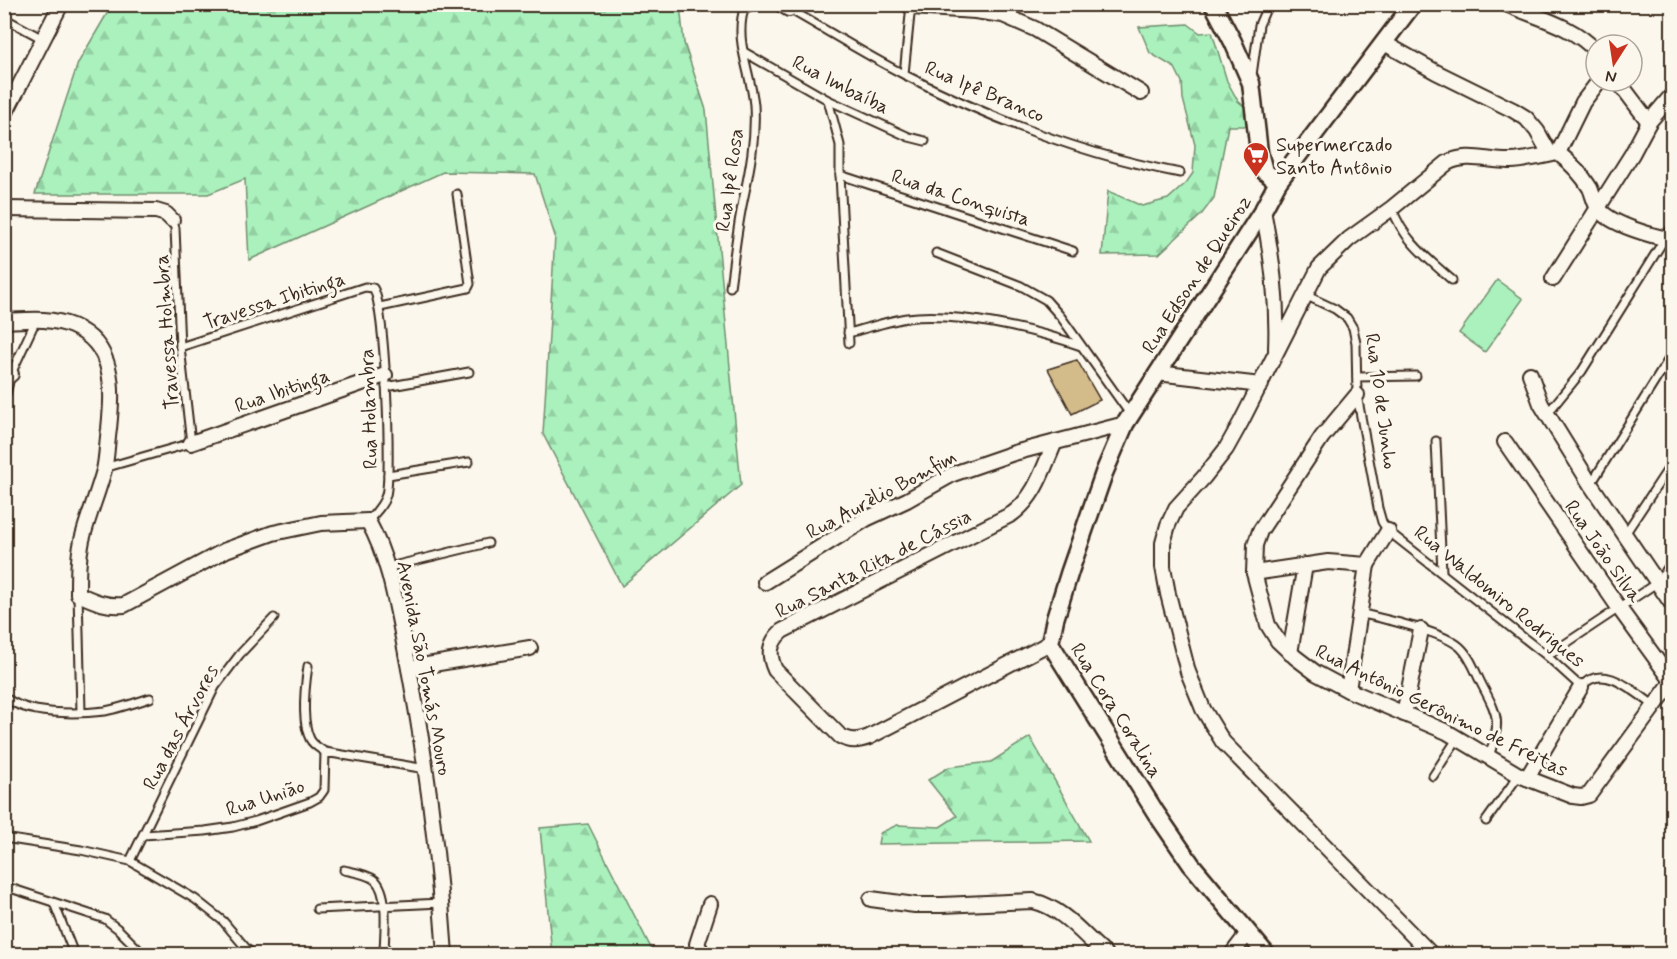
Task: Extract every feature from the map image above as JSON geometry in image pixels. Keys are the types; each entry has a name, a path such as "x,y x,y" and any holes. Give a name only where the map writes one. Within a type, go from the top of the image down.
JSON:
{"street":[{"path":"5,112 61,4"},
{"path":"1213,4 1251,83 1259,152 1264,171 1278,182"},
{"name":"Rua Edson de Queiroz","path":"1128,419 1263,210 1278,182 1413,4"},
{"path":"1506,4 1559,24 1584,40"},
{"path":"911,6 975,11 1003,10 1141,93"},
{"path":"1384,43 1526,118 1554,154 1574,166 1591,190 1598,209 1618,222 1670,235"},
{"path":"1554,154 1590,93"},
{"path":"1627,93 1649,122"},
{"path":"1553,279 1598,209 1649,122 1672,95"},
{"path":"1431,954 1223,742 1203,709 1188,672 1168,594 1163,567 1163,543 1176,508 1226,449 1261,385 1319,268 1333,252 1456,158 1511,161 1554,154"},
{"path":"4,209 156,212 166,214 172,220"},
{"path":"1263,210 1274,265 1276,354"},
{"path":"4,321 55,321 72,326 88,335 101,350 110,369 112,395 104,468 82,539 78,562 78,594 112,607 123,605 226,550 273,533 321,523 368,521"},
{"path":"1157,373 1261,385"},
{"path":"1530,374 1547,414 1591,485 1672,604"},
{"name":"Rua Ibitinga","path":"191,443 386,381"},
{"name":"Rua Antônio Gerônimo de Freitas","path":"1357,395 1322,437 1260,531 1255,545 1254,573 1268,625 1278,641 1316,673 1348,690 1447,732 1523,776 1573,796 1589,795 1655,706"},
{"name":"Rua Aurèlio Bomfim","path":"765,582 866,519 907,500 953,474 1128,419"},
{"name":"Rua Cora Coralina","path":"1128,419 1104,473 1070,571 1050,643 1179,847 1266,954"},
{"name":"Rua Santa Rita de Cássia","path":"1050,643 859,741 849,741 840,736 775,670 770,659 770,647 782,630 1012,514 1025,504 1032,493 1055,442"},
{"name":"Rua João Silva","path":"1505,442 1672,682"},
{"name":"Avenida São Tomás Mouro","path":"368,521 389,567 409,668 426,769 445,954"},
{"path":"1348,690 1367,565 1388,531"},
{"path":"1254,573 1328,562 1367,565"},
{"path":"1290,653 1305,565"},
{"path":"1404,714 1421,630"},
{"path":"409,668 530,648"},
{"path":"1655,706 1672,682"},
{"path":"1523,776 1581,687"},
{"path":"871,899 933,905 1020,901 1040,903 1060,913 1105,954"},
{"path":"703,954 697,944 710,904"},
{"path":"1232,954 1248,933"}],"lane":[{"path":"1251,83 1259,25 1268,4"},
{"name":"Rua Ipê Rosa","path":"730,287 751,165 754,128 754,105 740,27 746,5"},
{"name":"Rua Ipê Branco","path":"786,6 904,74 974,107 1113,158 1180,173"},
{"path":"904,74 911,6"},
{"path":"4,18 43,39"},
{"name":"Rua Imbaíba","path":"744,52 828,100 909,137 925,141"},
{"path":"828,100 840,145 849,343"},
{"name":"Rua da Conquista","path":"840,175 1073,250"},
{"path":"380,307 468,288 470,284 457,194"},
{"path":"1392,208 1396,221 1411,243 1452,280"},
{"name":"Travessa Holmbra","path":"172,220 175,228 180,347 191,443"},
{"path":"1547,414 1582,370 1670,235"},
{"path":"936,253 1021,286 1046,300 1081,346 1128,419"},
{"name":"Travessa Ibitinga","path":"180,347 365,287 376,291"},
{"name":"Rua Holambra","path":"368,521 382,505 388,475 386,381 380,307 376,291"},
{"name":"Rua 10 de Junho","path":"1305,295 1335,309 1347,318 1353,328 1356,343 1357,395 1378,508 1382,522 1388,531"},
{"path":"848,333 908,318 947,318 1048,335 1081,346"},
{"path":"4,402 8,377 36,320"},
{"path":"1591,485 1672,354"},
{"path":"386,381 469,372"},
{"path":"1357,377 1416,376"},
{"path":"1436,441 1442,572"},
{"path":"104,468 191,443"},
{"path":"388,475 469,462"},
{"path":"1625,534 1672,463"},
{"name":"Rua Waldomiro Rodrigues","path":"1388,531 1547,656 1581,687 1588,679 1597,676 1609,677 1619,681 1655,706"},
{"path":"389,567 488,543"},
{"path":"1547,656 1658,582 1672,562"},
{"path":"78,594 81,712"},
{"path":"1359,613 1452,641 1467,655 1496,712 1497,732 1489,757"},
{"name":"Rua das Árvores","path":"130,861 215,687 240,654 274,618"},
{"path":"308,666 304,692 309,734 315,745 325,752 426,769"},
{"path":"4,696 24,707 46,712 81,712 116,708 150,698"},
{"path":"1432,776 1457,739"},
{"name":"Rua União","path":"143,835 233,827 310,802 319,797 324,790 325,752"},
{"path":"1486,821 1523,776"},
{"path":"4,838 81,850 130,861 195,899 223,921 251,954"},
{"path":"344,870 375,880 385,906 384,954"},
{"path":"4,886 105,919 142,954"},
{"path":"54,903 74,954"},
{"path":"317,909 441,903"}],"green space":[{"path":"112,5 680,5 684,43 706,110 741,485 622,586 543,434 555,236 535,174 443,172 249,260 245,179 208,194 35,194 78,63"},
{"path":"1188,24 1200,33 1212,32 1227,81 1238,101 1246,108 1251,126 1228,126 1214,198 1201,215 1159,254 1102,255 1108,191 1142,206 1168,199 1186,183 1193,173 1195,145 1183,99 1182,82 1175,68 1150,53 1139,27"},
{"path":"1497,280 1523,299 1485,352 1459,333"},
{"path":"1030,737 1089,841 878,844 880,833 897,825 940,827 957,816 928,780 949,767 991,762"},
{"path":"588,824 655,954 552,954 540,828"}],"building":[{"path":"1077,360 1100,400 1072,414 1048,369"}],"place":[{"name":"Supermercado Santo Antônio","path":"1256,178"}]}
